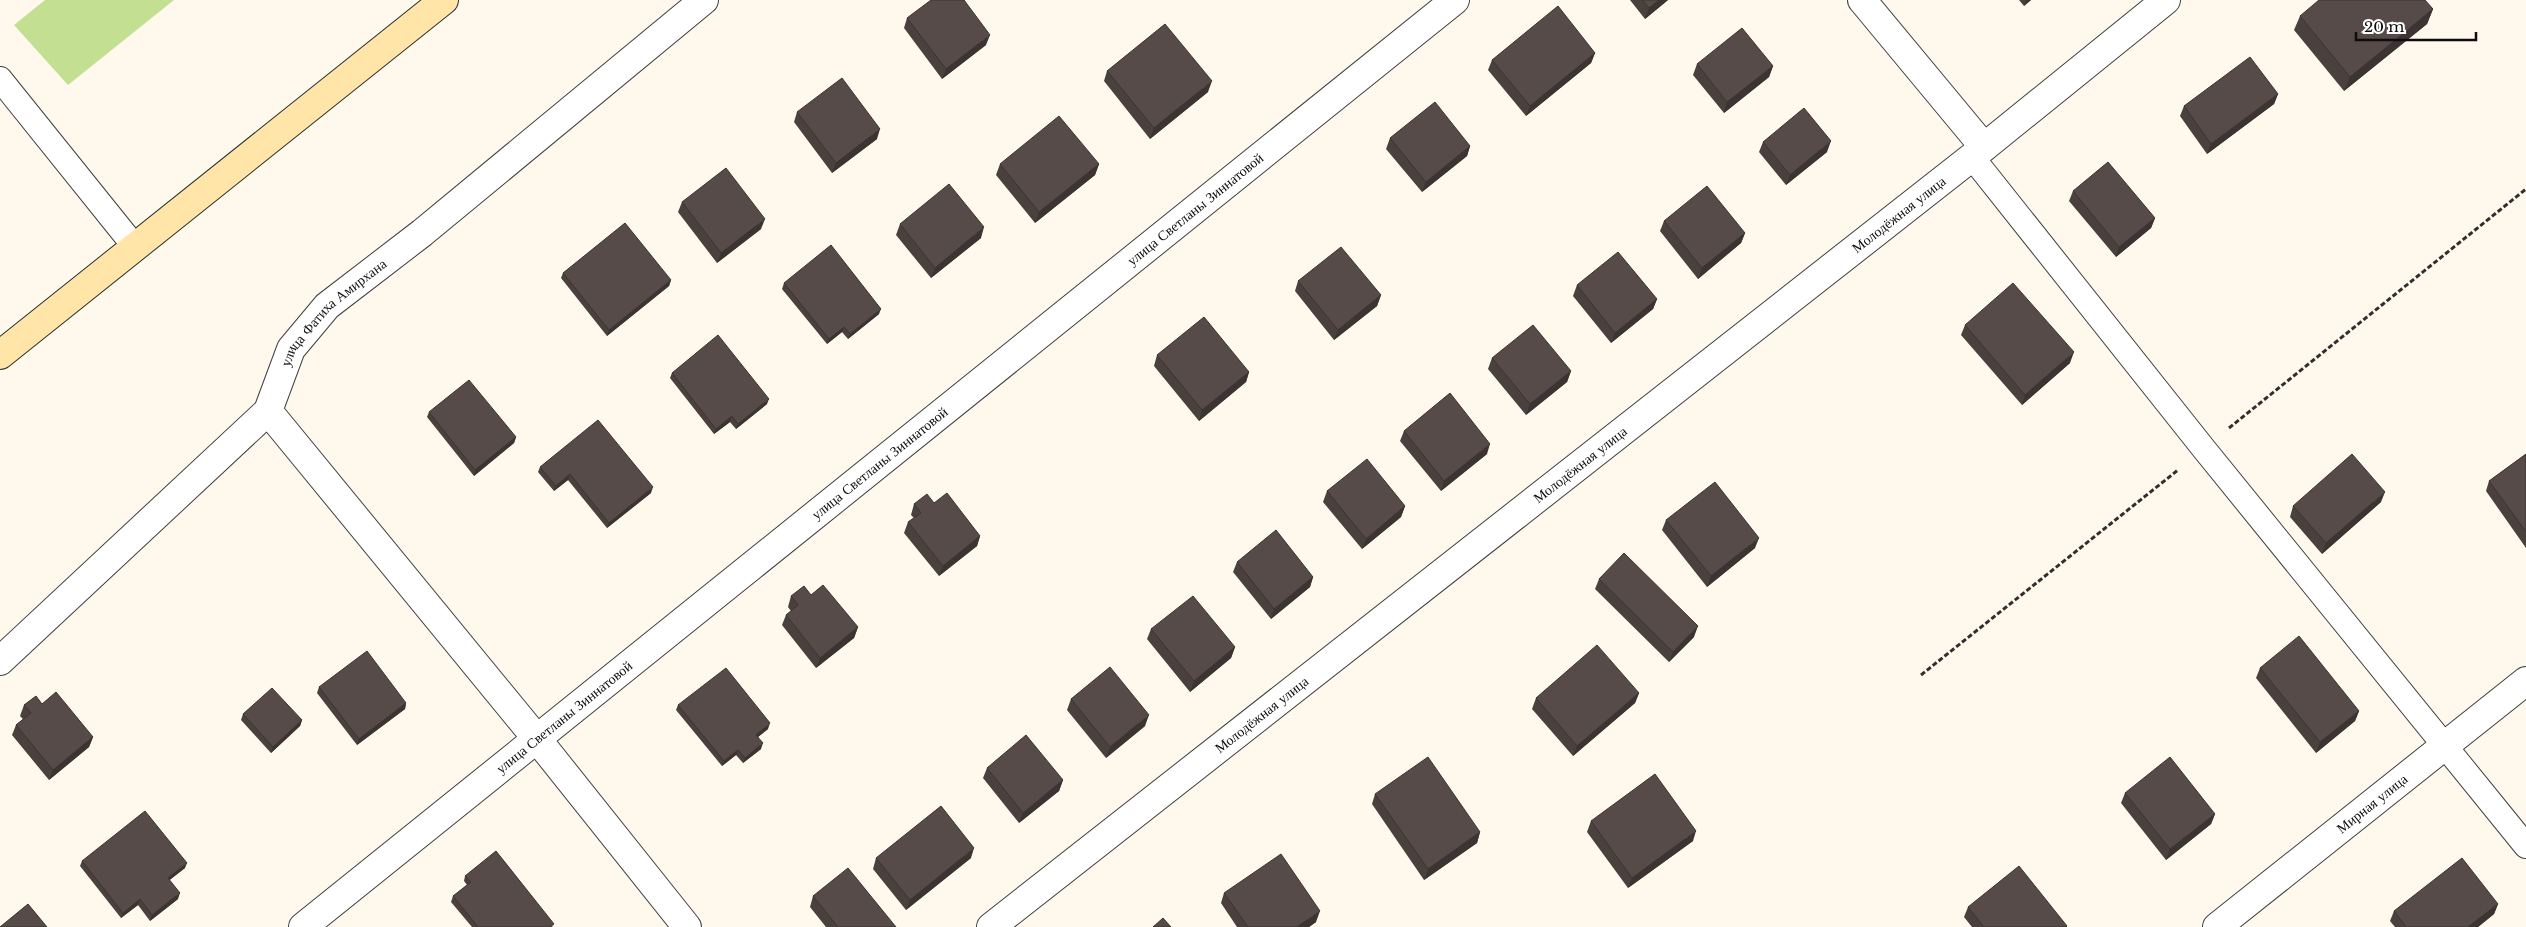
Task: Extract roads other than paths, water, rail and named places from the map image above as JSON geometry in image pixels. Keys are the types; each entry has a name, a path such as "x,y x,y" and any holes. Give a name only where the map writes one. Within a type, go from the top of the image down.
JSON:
{"street":[{"path":"0,355 444,0"},
{"name":"улица Фатиха Амирхана","path":"0,661 268,411 291,349 327,306 422,233 704,0"},
{"name":"улица Светланы Зиннатовой","path":"303,927 1455,0"},
{"path":"1862,0 1978,152"},
{"name":"Молодёжная улица","path":"991,927 1978,152 2166,0"},
{"path":"268,411 537,739 687,927"},
{"name":"Мирная улица","path":"2218,927 2526,681"}],"lane":[{"path":"0,79 135,247"},
{"path":"1978,152 2204,449 2526,846"}]}
